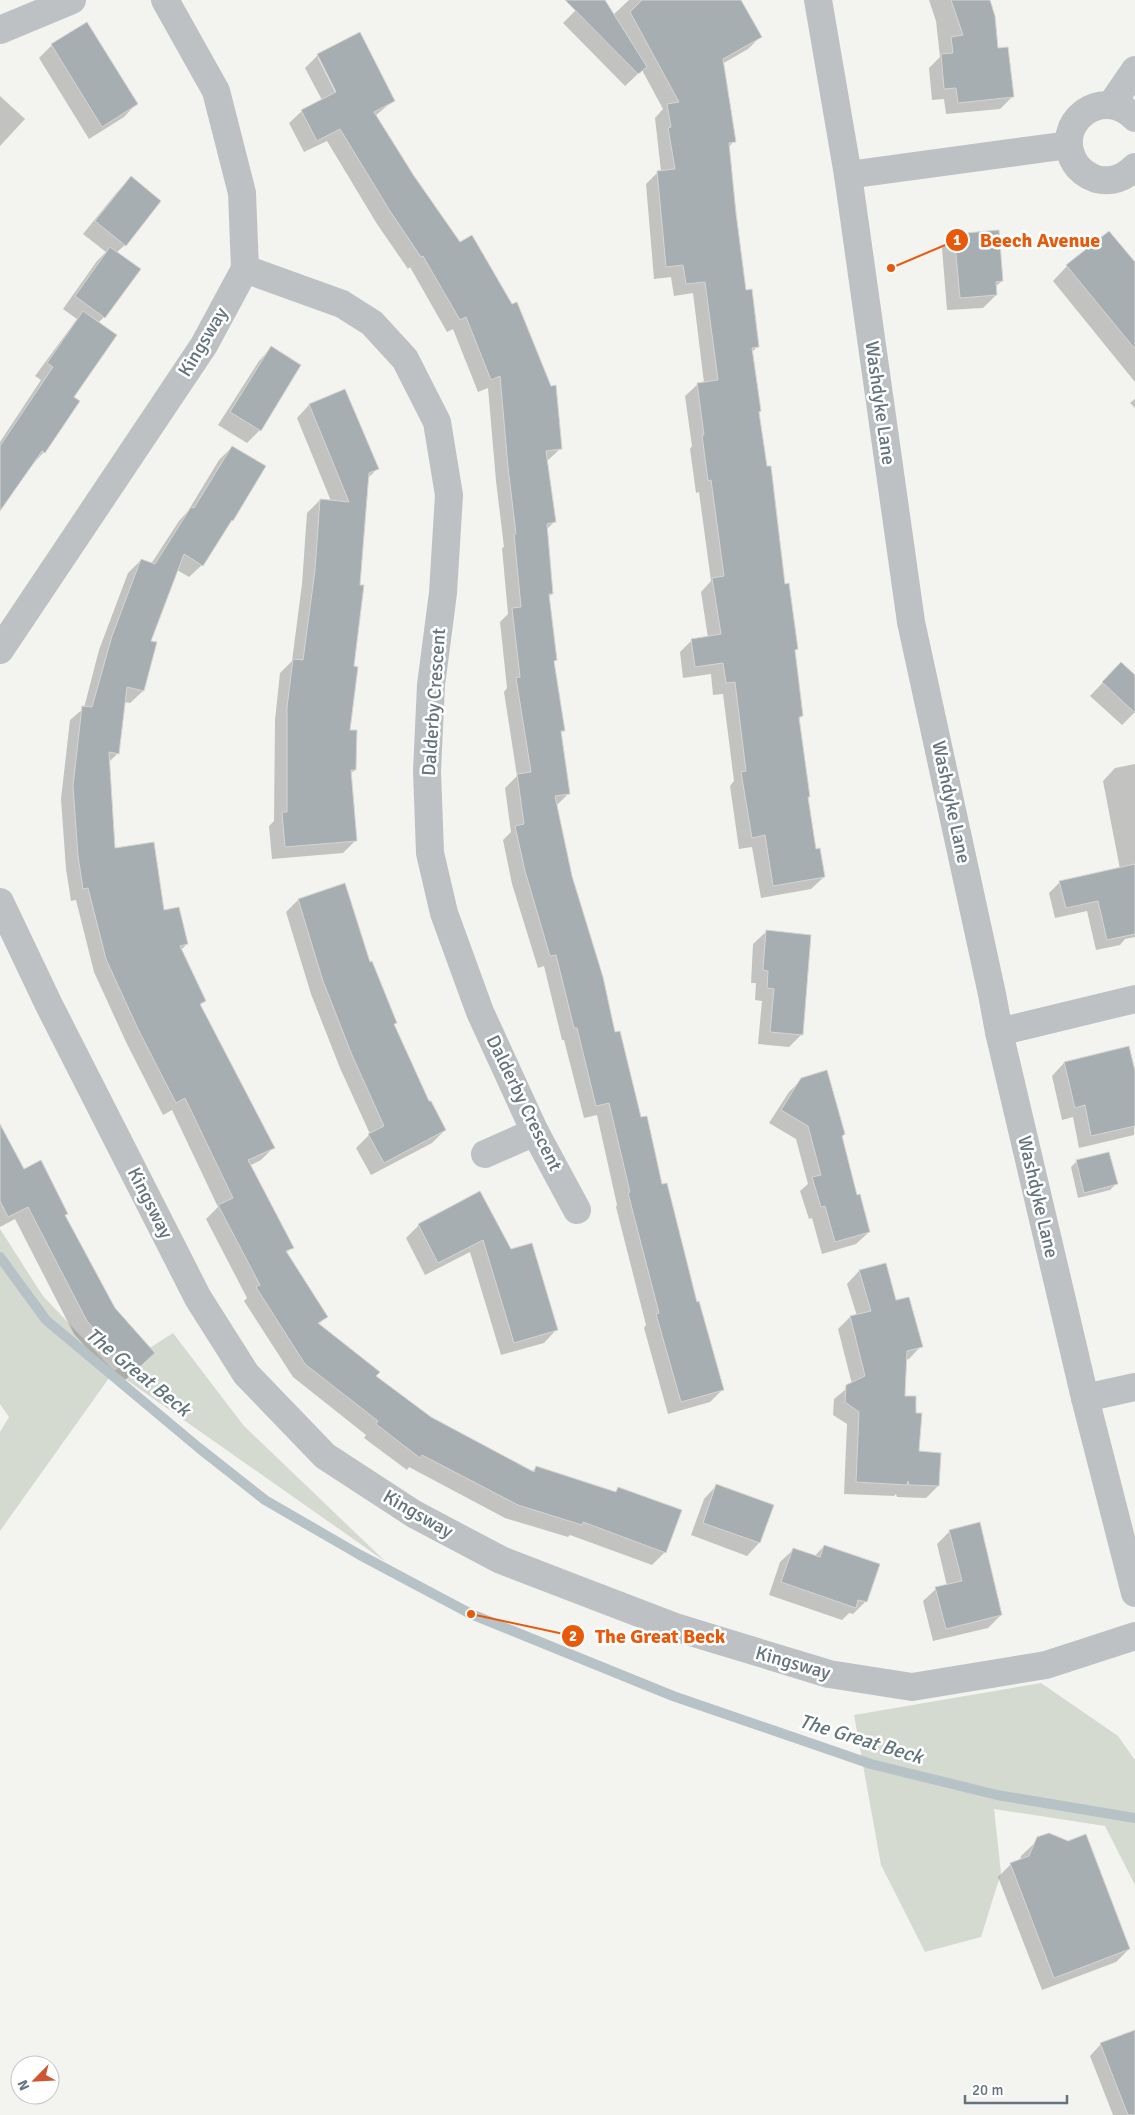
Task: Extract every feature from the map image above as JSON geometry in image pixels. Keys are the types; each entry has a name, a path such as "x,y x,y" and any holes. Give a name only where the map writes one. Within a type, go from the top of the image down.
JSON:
{"street":[{"path":"0,30 72,0"},
{"path":"165,0 216,91 242,193 245,269"},
{"name":"Washdyke Lane","path":"818,0 848,175 912,622 999,1032 1085,1398 1135,1593"},
{"path":"1112,105 1135,70"},
{"path":"1133,174 1118,179 1106,180 1085,174 1071,156 1069,145 1070,134 1081,115 1090,109 1100,105 1112,105 1124,109 1135,118"},
{"path":"848,175 1069,145"},
{"name":"Kingsway","path":"0,650 204,344 245,269"},
{"name":"Dalderby Crescent","path":"245,269 342,304 372,323 405,359 437,422 449,495 443,593 431,685 427,771 430,853 444,913 477,1003 536,1132 577,1210"},
{"name":"Kingsway","path":"0,902 49,1005 198,1298 246,1374 325,1456 414,1514 501,1560 678,1628 829,1674 912,1687 1046,1665 1135,1636"},
{"path":"999,1032 1135,999"},
{"path":"485,1154 536,1132"},
{"path":"1085,1398 1135,1387"}],"shaded area":[{"path":"0,1229 43,1296 114,1371 0,1531 0,1432 9,1417 0,1404"},
{"path":"173,1333 244,1426 386,1562 114,1371"},
{"path":"1041,1683 1118,1736 1135,1760 1135,1885 1105,1826 994,1809 1001,1873 981,1937 925,1952 881,1865 854,1715"}],"building":[{"path":"565,0 605,0 647,67 638,74"},
{"path":"642,0 741,0 762,37 723,59 736,142 729,143 746,290 752,289 759,347 752,348 761,411 759,412 767,466 771,466 785,584 789,583 798,649 795,650 803,716 799,717 810,797 808,797 816,849 820,848 825,877 773,886 765,835 752,838 741,772 746,771 735,682 726,683 723,663 695,667 691,639 721,634 712,578 724,576 711,480 708,481 697,383 718,380 705,282 686,284 683,265 666,267 657,171 675,169 668,128 671,127 667,104 679,102 630,12"},
{"path":"951,0 990,0 995,16 998,48 1008,47 1014,97 958,103 956,88 944,89 941,54 953,53 951,37 963,35"},
{"path":"87,22 138,104 102,127 51,44"},
{"path":"360,32 395,101 374,112 414,176 460,242 472,235 512,304 517,302 551,386 556,385 562,449 546,451 556,522 547,524 553,594 549,594 557,660 554,661 565,731 561,731 570,794 555,796 572,876 603,977 615,1032 620,1031 641,1117 647,1116 662,1184 667,1183 697,1302 699,1301 724,1390 681,1402 656,1314 659,1313 628,1193 630,1192 609,1103 596,1106 577,1028 574,1028 556,955 550,956 525,871 515,826 524,824 517,774 531,772 516,678 520,677 512,608 521,607 514,534 516,534 500,376 491,380 466,317 460,320 423,256 421,257 390,211 340,129 317,141 301,110 336,92 317,54"},
{"path":"131,176 161,201 126,246 95,221"},
{"path":"999,230 1003,281 996,282 997,295 960,298 954,234"},
{"path":"1109,231 1135,262 1135,349 1066,265"},
{"path":"110,247 141,269 105,318 75,296"},
{"path":"83,311 117,335 74,397 80,401 45,453 42,451 0,511 0,446 53,367 47,363"},
{"path":"271,346 301,365 261,431 230,412"},
{"path":"345,389 379,469 369,473 360,585 364,585 354,666 358,667 350,730 357,730 356,770 351,770 357,841 285,847 282,812 287,812 287,707 293,659 303,660 315,570 320,499 349,502 309,404"},
{"path":"232,446 266,466 203,566 184,554 151,641 157,642 144,691 127,687 119,754 109,752 115,848 154,842 164,910 179,907 188,944 180,946 206,1001 200,1004 275,1148 248,1160 294,1248 286,1251 328,1317 318,1323 380,1372 376,1376 431,1417 534,1472 536,1466 616,1492 618,1487 682,1510 666,1553 583,1522 582,1525 518,1505 422,1455 420,1458 376,1424 378,1421 305,1364 256,1287 260,1285 218,1205 233,1198 185,1098 176,1103 138,1029 106,959 88,888 83,889 78,856 73,786 82,706 92,707 112,636 141,559 155,564 191,507 194,508"},
{"path":"1121,662 1135,675 1135,713 1102,682"},
{"path":"1135,864 1135,934 1107,940 1098,901 1066,908 1059,881"},
{"path":"345,883 370,962 372,961 397,1023 394,1024 429,1101 431,1101 446,1130 384,1163 368,1134 384,1126 352,1055 323,981 298,899"},
{"path":"766,930 811,935 803,1035 770,1032 774,989 767,988 768,971 763,970"},
{"path":"1129,1046 1135,1071 1135,1126 1091,1136 1085,1105 1075,1108 1064,1062"},
{"path":"827,1070 845,1134 842,1136 857,1195 860,1194 870,1232 835,1242 825,1206 821,1207 812,1177 821,1175 808,1126 781,1110 801,1078"},
{"path":"0,1124 24,1169 41,1160 68,1214 65,1215 115,1308 155,1353 133,1373 87,1321 28,1207 8,1217 0,1201"},
{"path":"1109,1152 1118,1184 1084,1193 1076,1160"},
{"path":"480,1191 511,1249 532,1243 558,1330 514,1343 483,1240 438,1263 418,1224"},
{"path":"886,1263 896,1300 909,1297 923,1347 907,1351 905,1396 916,1396 916,1413 922,1413 919,1451 941,1453 939,1486 909,1485 908,1481 907,1485 856,1482 859,1412 845,1402 846,1385 865,1376 850,1316 871,1311 859,1270"},
{"path":"716,1484 774,1505 760,1543 703,1523"},
{"path":"980,1522 1002,1615 946,1629 935,1587 962,1581 949,1530"},
{"path":"824,1545 880,1564 867,1602 858,1600 856,1608 781,1582 793,1548 820,1557"},
{"path":"1049,1833 1068,1841 1086,1834 1130,1949 1054,1978 1010,1863 1029,1856 1037,1837"},
{"path":"1135,2030 1135,2115 1128,2115 1100,2043"}],"waterway":[{"name":"The Great Beck","path":"0,1257 46,1320 199,1448 265,1500 360,1555 471,1614 673,1696 871,1764 997,1795 1135,1818"}],"place":[{"name":"Beech Avenue","path":"891,268"},
{"name":"The Great Beck","path":"471,1614"}]}
